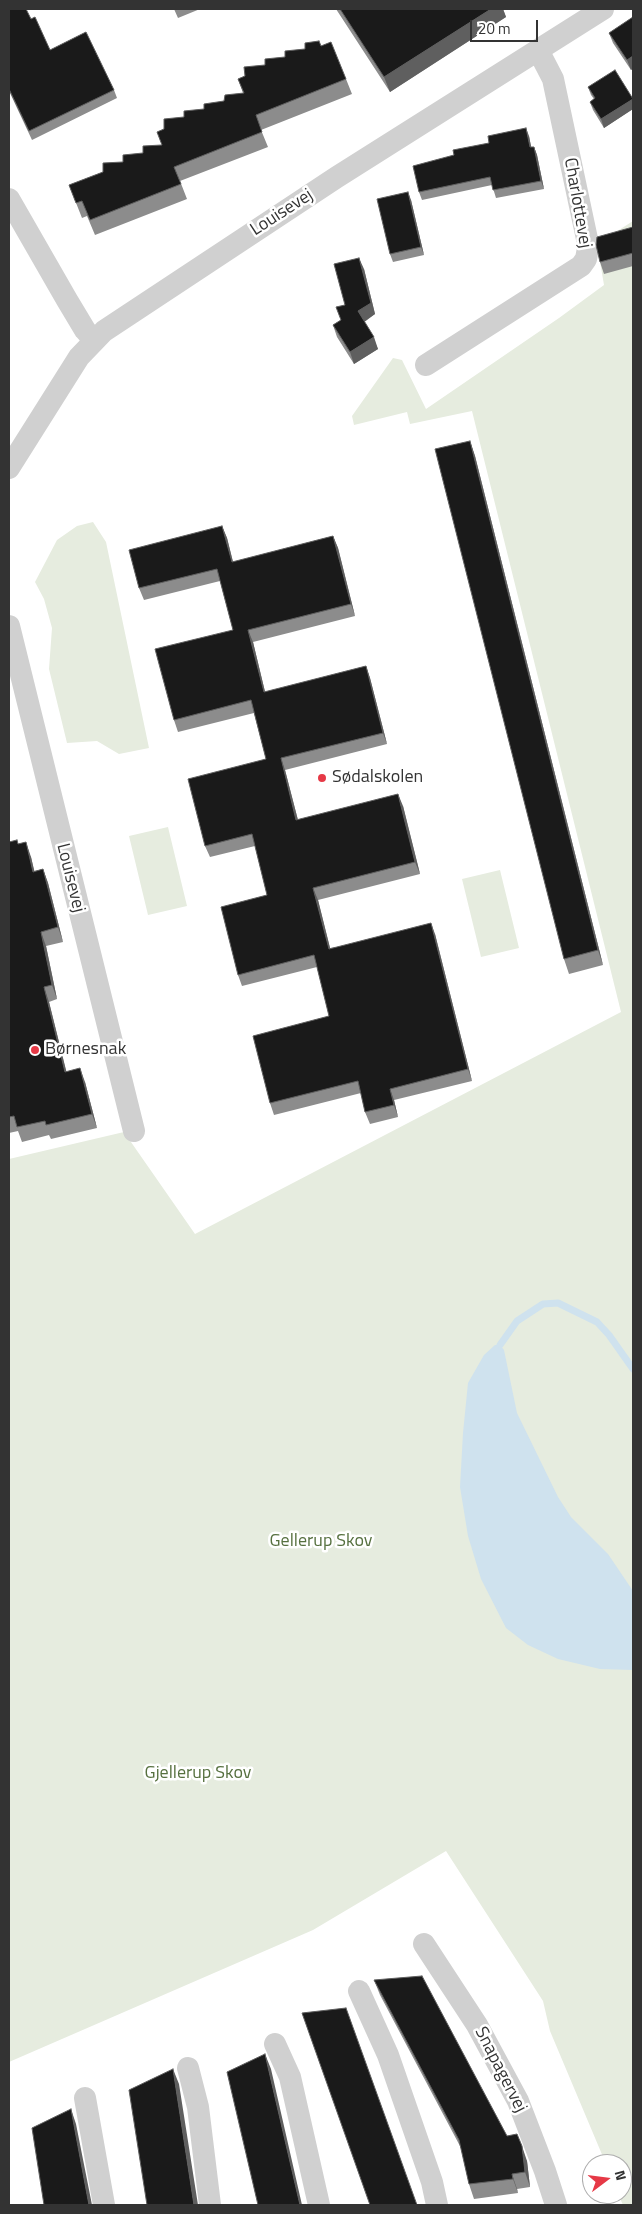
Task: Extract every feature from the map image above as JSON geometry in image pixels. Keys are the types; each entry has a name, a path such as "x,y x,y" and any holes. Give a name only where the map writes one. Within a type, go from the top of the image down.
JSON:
{"street":[{"name":"Louisevej","path":"9,468 78,357 94,340 130,312 329,182 538,50 574,16 603,9"},
{"name":"Charlottevej","path":"426,365 581,266 586,259 587,239 553,79 538,50"},
{"path":"9,199 85,330 94,340"},
{"name":"Louisevej","path":"9,626 134,1131"},
{"name":"Snapagervej","path":"424,1944 477,2025 518,2101 556,2205"},
{"path":"359,1991 388,2055 432,2182 437,2205"},
{"path":"275,2044 290,2077 319,2205"},
{"path":"188,2068 198,2107 210,2205"},
{"path":"85,2098 104,2205"}],"green space":[{"name":"Gjellerup Skov","path":"633,221 633,2205 623,2204 632,2204 632,2154 602,2154 550,2031 543,2001 446,1851 313,1930 9,2062 9,1159 124,1132 195,1234 621,1012 472,411 410,424 407,412 354,425 352,416 393,358 402,360 426,409 559,318 604,285 597,244"},
{"path":"93,522 106,542 149,748 119,754 97,741 67,743 49,669 52,628 44,599 35,582 57,540 77,526"},
{"path":"168,827 187,906 148,915 129,836"},
{"path":"500,870 519,948 481,957 462,879"}],"water":[{"path":"495,1345 500,1345 504,1350 517,1413 558,1497 571,1517 608,1554 633,1591 633,1670 600,1669 558,1659 528,1645 506,1628 481,1579 468,1536 460,1487 463,1433 468,1383 484,1355"}],"building":[{"path":"9,9 26,9 31,19 35,17 50,50 86,32 114,90 29,131 9,89"},
{"path":"340,9 491,9 384,77"},
{"path":"633,17 633,56 627,60 609,33"},
{"path":"319,41 321,46 331,42 346,79 256,115 262,132 174,167 181,184 90,220 82,201 76,203 69,185 103,172 103,163 123,162 123,155 143,153 143,146 162,145 157,132 164,129 164,119 184,117 184,111 204,109 204,104 224,101 225,95 244,93 238,79 245,76 244,67 265,65 265,59 285,57 285,51 305,49 305,43"},
{"path":"615,70 633,99 601,119 590,102 595,98 588,87"},
{"path":"526,128 530,147 534,147 541,181 493,190 490,177 419,192 413,166 454,155 453,150 489,143 488,136"},
{"path":"408,192 421,247 390,254 377,199"},
{"path":"633,227 633,253 600,262 596,245 597,237"},
{"path":"359,258 371,303 358,311 374,337 350,352 333,325 341,320 336,307 345,305 334,264"},
{"path":"470,441 598,950 564,959 435,449"},
{"path":"222,526 232,562 333,536 351,604 248,630 264,692 366,666 383,733 281,758 296,820 398,794 415,862 313,888 329,949 431,923 468,1069 390,1089 394,1105 365,1112 358,1081 270,1103 253,1036 329,1016 314,955 238,975 221,907 267,895 252,834 205,846 188,779 266,759 251,700 174,720 155,649 233,630 217,569 139,588 129,550"},
{"path":"17,840 18,844 26,842 33,872 43,869 58,927 41,932 52,985 44,987 65,1072 80,1068 92,1114 46,1125 45,1121 17,1127 14,1116 9,1117 9,842"},
{"path":"422,1976 507,2136 517,2134 522,2146 525,2172 512,2174 513,2179 469,2184 459,2140 374,1980"},
{"path":"346,2008 417,2205 370,2205 302,2013"},
{"path":"265,2054 300,2205 258,2205 227,2072"},
{"path":"173,2069 194,2205 147,2205 129,2090"},
{"path":"71,2109 89,2205 44,2205 32,2128"}],"waterway":[{"path":"500,1345 517,1321 543,1304 558,1303 597,1322 609,1335 633,1369"}],"place":[{"name":"Sødalskolen","path":"322,778"},
{"name":"Børnesnak","path":"35,1050"}],"park label":[{"name":"Gellerup Skov","path":"321,1542"}]}
